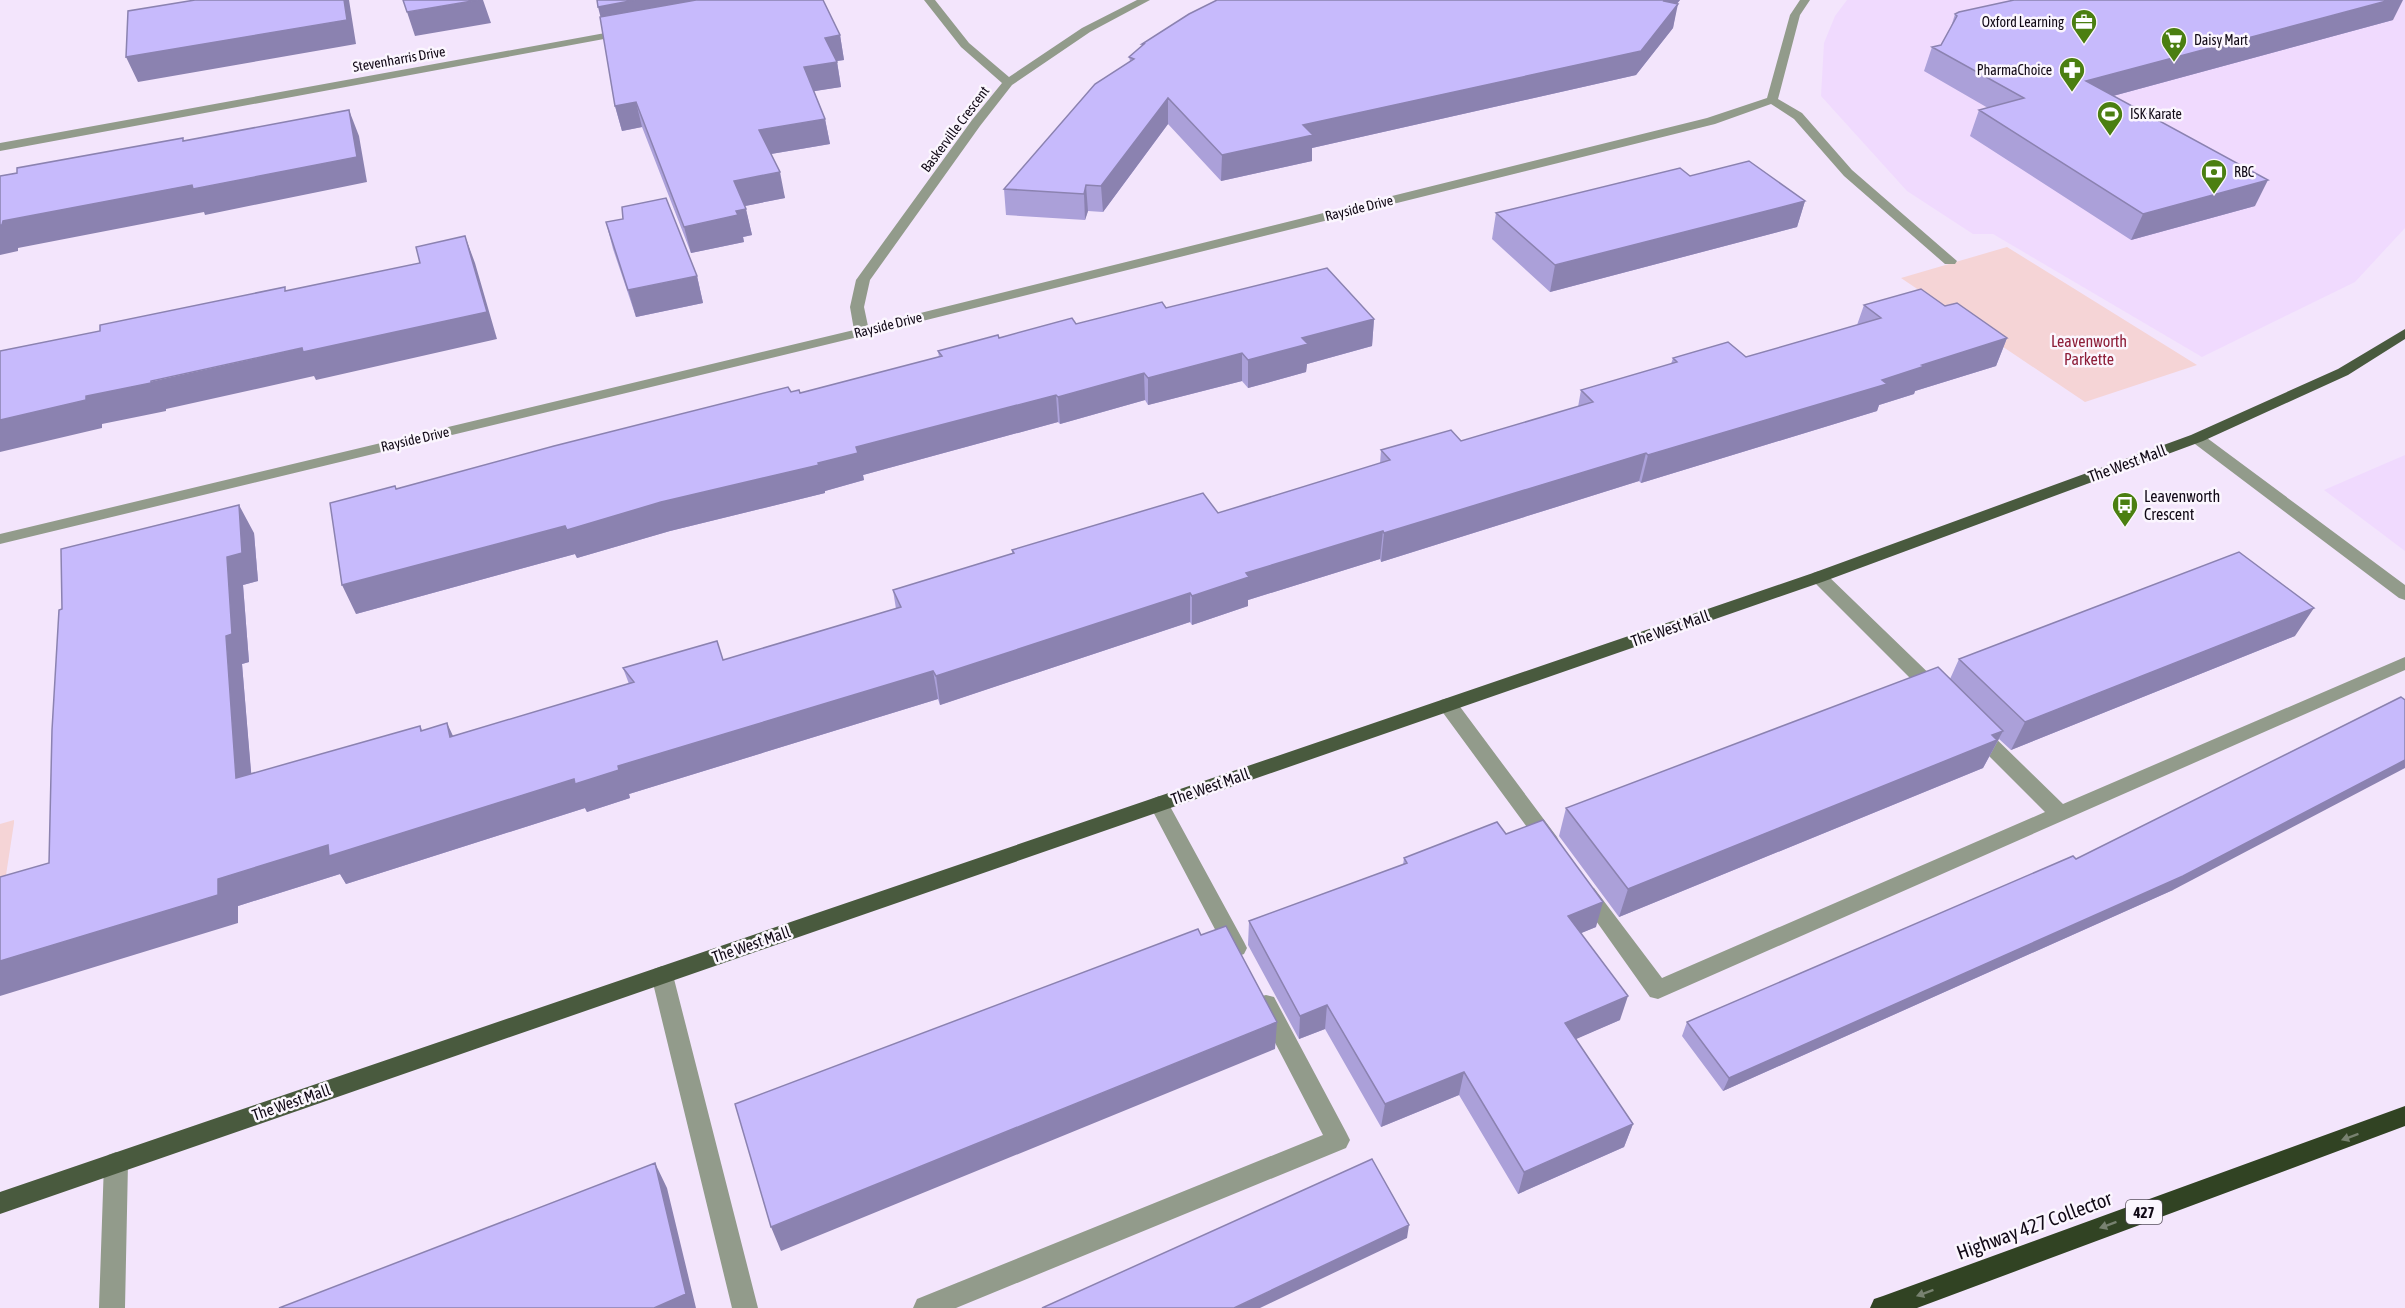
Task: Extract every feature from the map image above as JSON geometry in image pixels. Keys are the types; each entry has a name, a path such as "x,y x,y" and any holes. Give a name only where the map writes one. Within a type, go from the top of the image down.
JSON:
{"highway":[{"name":"Highway 427 Collector","path":"1883,1308 2405,1116"}],"main road":[{"name":"The West Mall","path":"0,1203 1819,577 2197,438 2351,368 2405,333"}],"street":[{"path":"929,0 965,45 1008,83"},
{"name":"Baskerville Crescent","path":"862,332 857,307 863,280 976,123 1008,83 1086,30 1145,0"},
{"path":"1805,0 1795,15 1772,100 1798,116 1848,174 1950,261"},
{"name":"Stevenharris Drive","path":"0,147 640,30"},
{"name":"Rayside Drive","path":"0,538 862,332 1711,121 1772,100"},
{"path":"2197,438 2405,594"},
{"path":"1819,577 2061,815"},
{"path":"1574,876 1658,990 2405,663"},
{"path":"1448,705 1560,857"},
{"path":"926,1308 1338,1140 1160,804"},
{"path":"662,975 745,1308"},
{"path":"112,1308 116,1162"}],"shaded area":[{"path":"1847,0 2405,0 2405,228 2355,282 2202,357 1993,234 1973,234 1907,191 1821,96 1824,43 1835,16"},
{"path":"2405,455 2405,551 2324,490"}],"green space":[{"name":"Leavenworth Parkette","path":"2007,247 2197,365 2085,402 1901,278"},
{"path":"14,820 14,823 0,914 0,824"}],"building":[{"path":"195,0 344,0 347,20 126,57 128,11"},
{"path":"403,0 478,0 407,12"},
{"path":"597,0 635,0 598,7"},
{"path":"696,0 823,0 840,35 825,38 837,62 804,67 825,119 759,130 780,172 734,181 746,209 736,211 738,215 684,227 636,102 615,106 600,17"},
{"path":"1217,0 1665,0 1678,4 1641,51 1303,125 1313,135 1222,155 1168,98 1101,186 1086,185 1084,194 1004,189 1095,84 1134,59 1129,57 1144,44 1142,44 1189,14"},
{"path":"2014,0 2390,0 2086,81 2268,180 2143,214 1979,110 2024,98 1932,47 1941,45 1957,16 1955,14"},
{"path":"349,110 357,157 193,189 192,185 3,221 0,225 0,176 17,173 17,168 183,138 183,141"},
{"path":"1749,161 1805,201 1555,265 1496,213 1680,168 1690,176"},
{"path":"666,198 697,276 628,290 606,222 623,219 622,207"},
{"path":"465,236 487,312 303,352 302,348 151,381 151,383 86,396 86,400 0,420 0,351 100,331 100,325 285,287 285,291 420,263 416,247"},
{"path":"1327,268 1374,319 1302,338 1308,344 1248,360 1242,353 1148,378 1144,373 1058,397 1056,395 856,447 858,453 818,463 819,465 661,502 567,530 565,526 342,585 330,503 395,486 396,489 554,446 788,387 791,392 799,390 800,393 942,356 938,351 998,335 999,338 1072,318 1076,324 1162,302 1166,308"},
{"path":"1921,289 1945,306 1957,303 2007,338 1882,380 1887,384 1648,455 1646,453 1246,573 1249,577 1192,596 1190,593 936,676 933,671 618,766 619,770 575,784 574,779 329,856 328,845 218,879 218,895 0,961 0,877 49,863 52,730 59,610 62,609 61,549 239,505 242,553 227,557 232,634 226,636 236,778 420,726 421,731 447,723 450,737 634,682 623,668 717,641 723,660 901,607 893,590 1014,553 1012,550 1203,493 1218,513 1390,460 1381,450 1451,430 1461,441 1593,402 1581,390 1677,362 1673,358 1728,342 1746,357 1881,318 1864,305"},
{"path":"2239,552 2314,608 2025,722 1959,659"},
{"path":"1938,667 2003,731 1992,735 1997,740 1628,889 1566,808"},
{"path":"2401,697 2405,700 2405,760 2183,876 1729,1078 1687,1022 2073,856 2076,859"},
{"path":"1543,820 1603,902 1568,916 1628,996 1565,1023 1633,1124 1524,1172 1464,1072 1385,1104 1327,1005 1300,1016 1249,921 1407,863 1404,858 1497,822 1506,834"},
{"path":"1226,926 1277,1022 771,1227 735,1104 1198,929 1201,935"},
{"path":"1372,1159 1409,1225 1234,1308 1042,1308"},
{"path":"655,1163 686,1294 654,1308 279,1308"}],"place":[{"name":"Oxford Learning","path":"2084,45"},
{"name":"Daisy Mart","path":"2174,63"},
{"name":"PharmaChoice","path":"2072,93"},
{"name":"ISK Karate","path":"2110,137"},
{"name":"RBC","path":"2214,195"},
{"name":"Leavenworth Crescent","path":"2125,528"}]}
